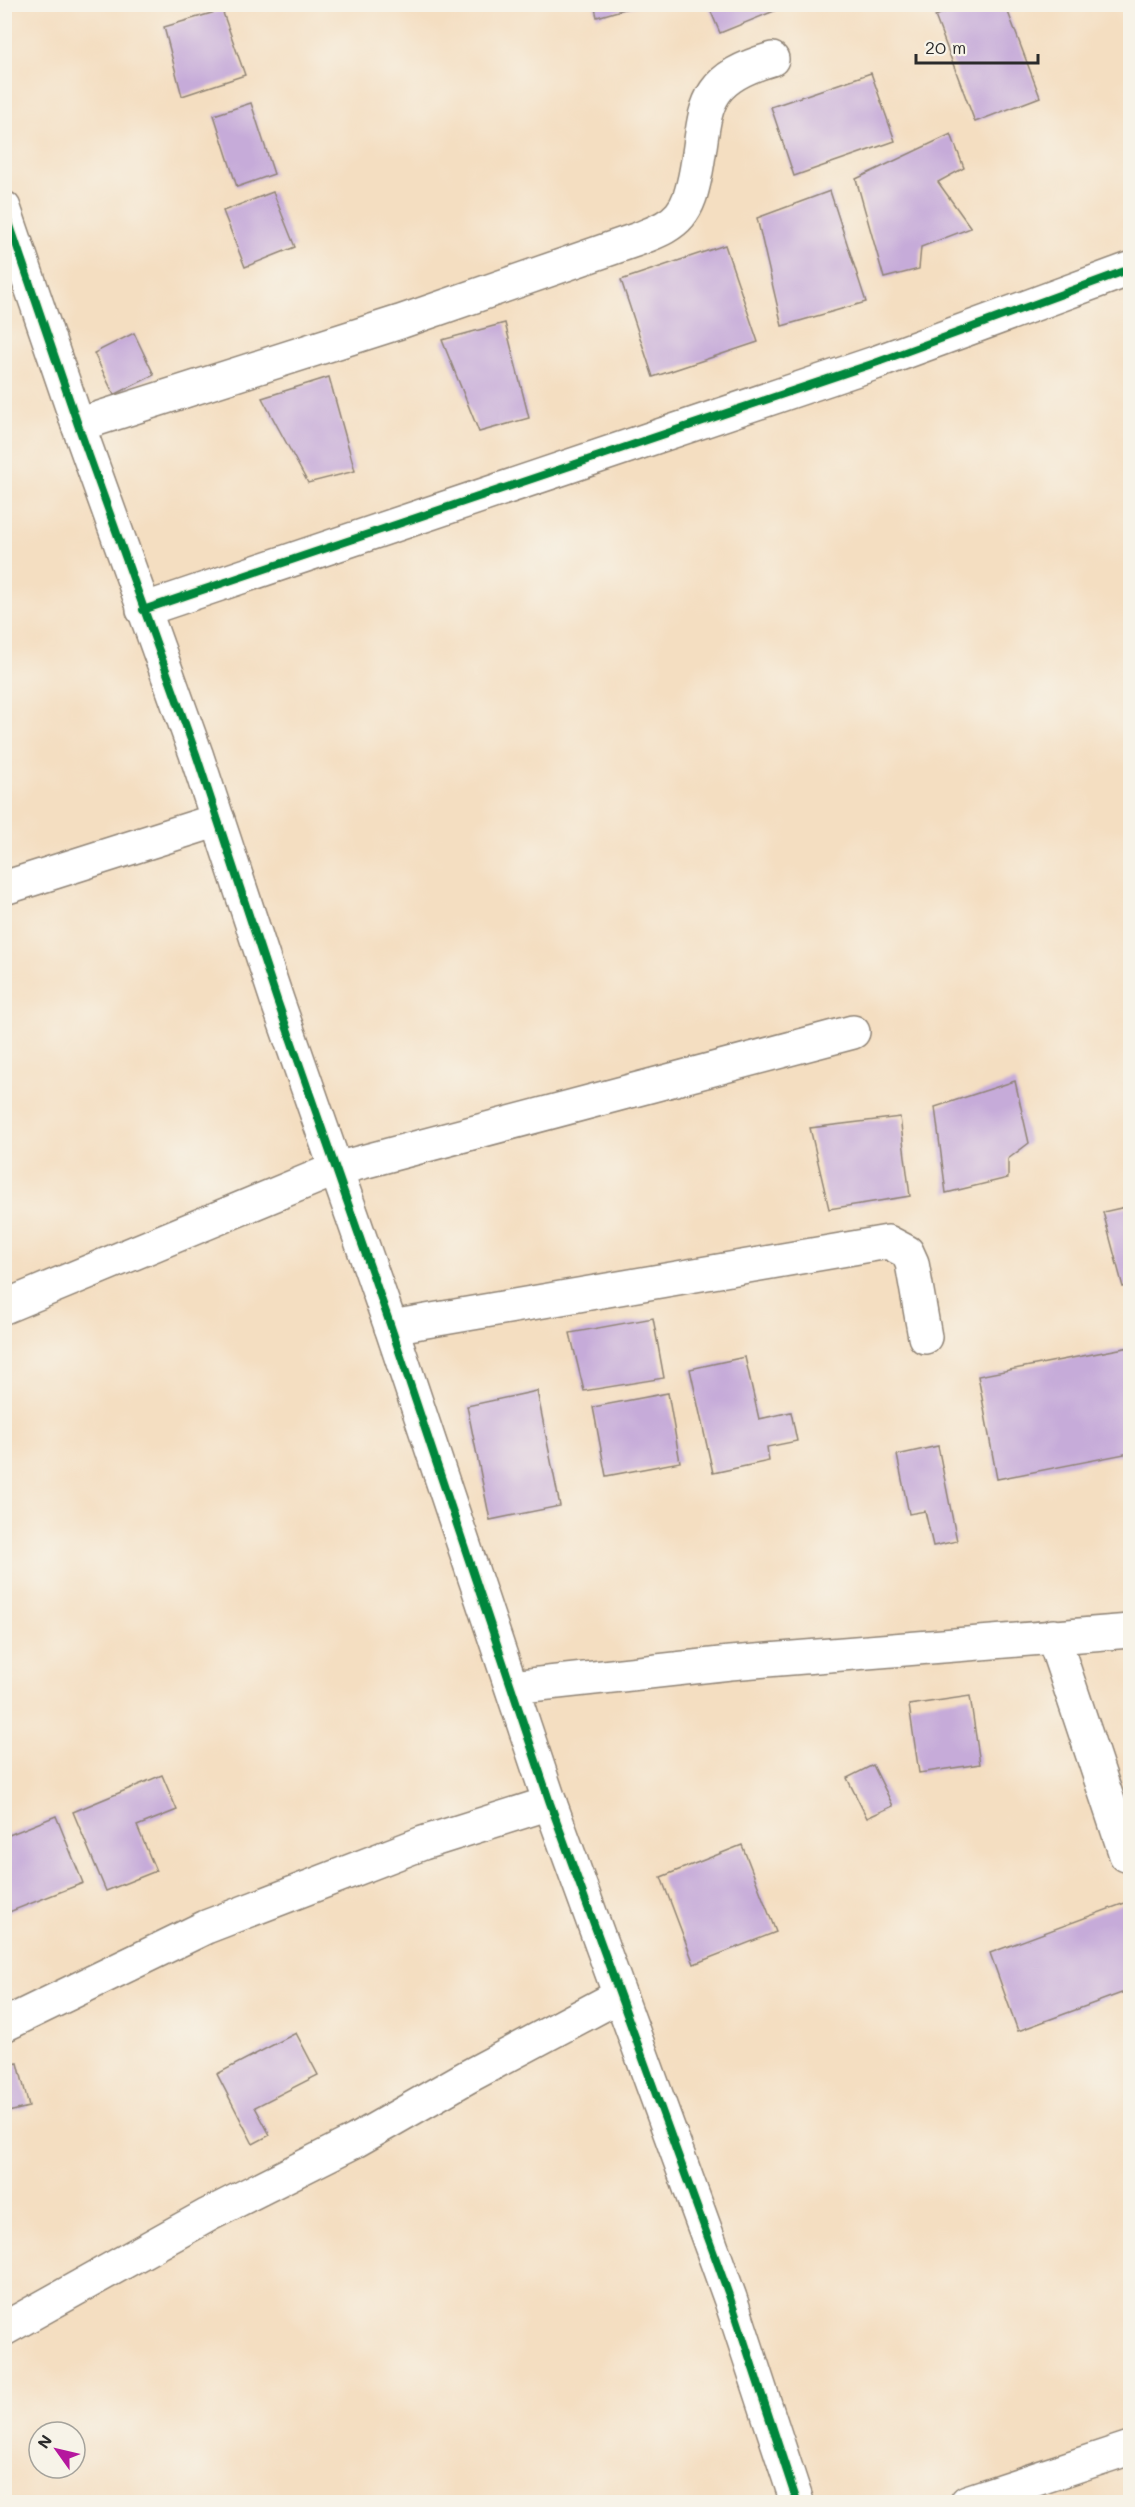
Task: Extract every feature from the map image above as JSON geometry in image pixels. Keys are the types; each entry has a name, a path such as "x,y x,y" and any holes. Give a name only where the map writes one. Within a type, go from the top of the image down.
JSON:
{"street":[{"path":"78,425 400,322 641,238 666,227 678,217 688,203 697,168 703,119 711,98 734,74 749,66 772,59"},
{"path":"4,208 143,610 196,754 277,1000 391,1327 550,1803 730,2298 796,2502"},
{"path":"143,610 875,363 1131,269"},
{"path":"4,888 218,820"},
{"path":"4,1307 336,1169 853,1032"},
{"path":"391,1327 888,1242 907,1252 912,1263 925,1337"},
{"path":"512,1687 730,1663 1131,1631"},
{"path":"1053,1636 1126,1856"},
{"path":"4,2025 206,1927 423,1843 550,1803"},
{"path":"4,2329 208,2215 355,2141 466,2077 619,1996"},
{"path":"967,2502 1131,2448"}],"building":[{"path":"594,4 639,4 639,5 597,17"},
{"path":"715,4 771,4 774,11 720,33 709,7"},
{"path":"966,4 1005,4 1040,97 975,122 935,16"},
{"path":"222,10 245,75 182,96 164,27"},
{"path":"871,73 895,141 794,176 771,107"},
{"path":"251,103 274,174 237,187 214,115"},
{"path":"951,134 964,168 938,182 971,228 921,247 919,269 884,278 856,179"},
{"path":"830,191 866,302 782,326 757,218"},
{"path":"273,192 295,247 245,267 223,211"},
{"path":"725,245 758,342 653,377 621,280"},
{"path":"505,323 529,418 479,432 442,340"},
{"path":"134,333 154,375 114,395 94,353"},
{"path":"329,377 355,471 308,483 262,398"},
{"path":"1015,1081 1029,1143 1008,1159 1008,1178 946,1193 935,1107"},
{"path":"900,1117 910,1196 829,1209 810,1128"},
{"path":"1130,1206 1130,1285 1123,1287 1103,1212"},
{"path":"653,1318 664,1378 584,1391 570,1333"},
{"path":"1130,1347 1130,1453 997,1479 978,1376"},
{"path":"745,1357 759,1419 791,1412 797,1441 767,1447 769,1461 713,1473 690,1369"},
{"path":"537,1391 560,1506 490,1520 467,1406"},
{"path":"668,1393 680,1462 606,1476 593,1407"},
{"path":"938,1446 957,1541 933,1546 925,1511 909,1514 897,1455"},
{"path":"970,1696 980,1764 919,1773 909,1705"},
{"path":"873,1765 893,1806 867,1818 847,1778"},
{"path":"162,1775 177,1810 137,1826 156,1871 106,1891 73,1812"},
{"path":"56,1816 83,1883 4,1914 4,1837"},
{"path":"742,1845 776,1932 694,1964 661,1877"},
{"path":"1130,1901 1130,1990 1018,2031 990,1953"},
{"path":"296,2033 318,2075 255,2107 270,2135 253,2144 217,2074"},
{"path":"18,2063 29,2107 4,2113 4,2066"}],"cycle path":[{"path":"4,208 78,425 196,754 277,1000 391,1327 550,1803 730,2298 797,2502"},
{"path":"143,610 875,363 1130,269"}]}
